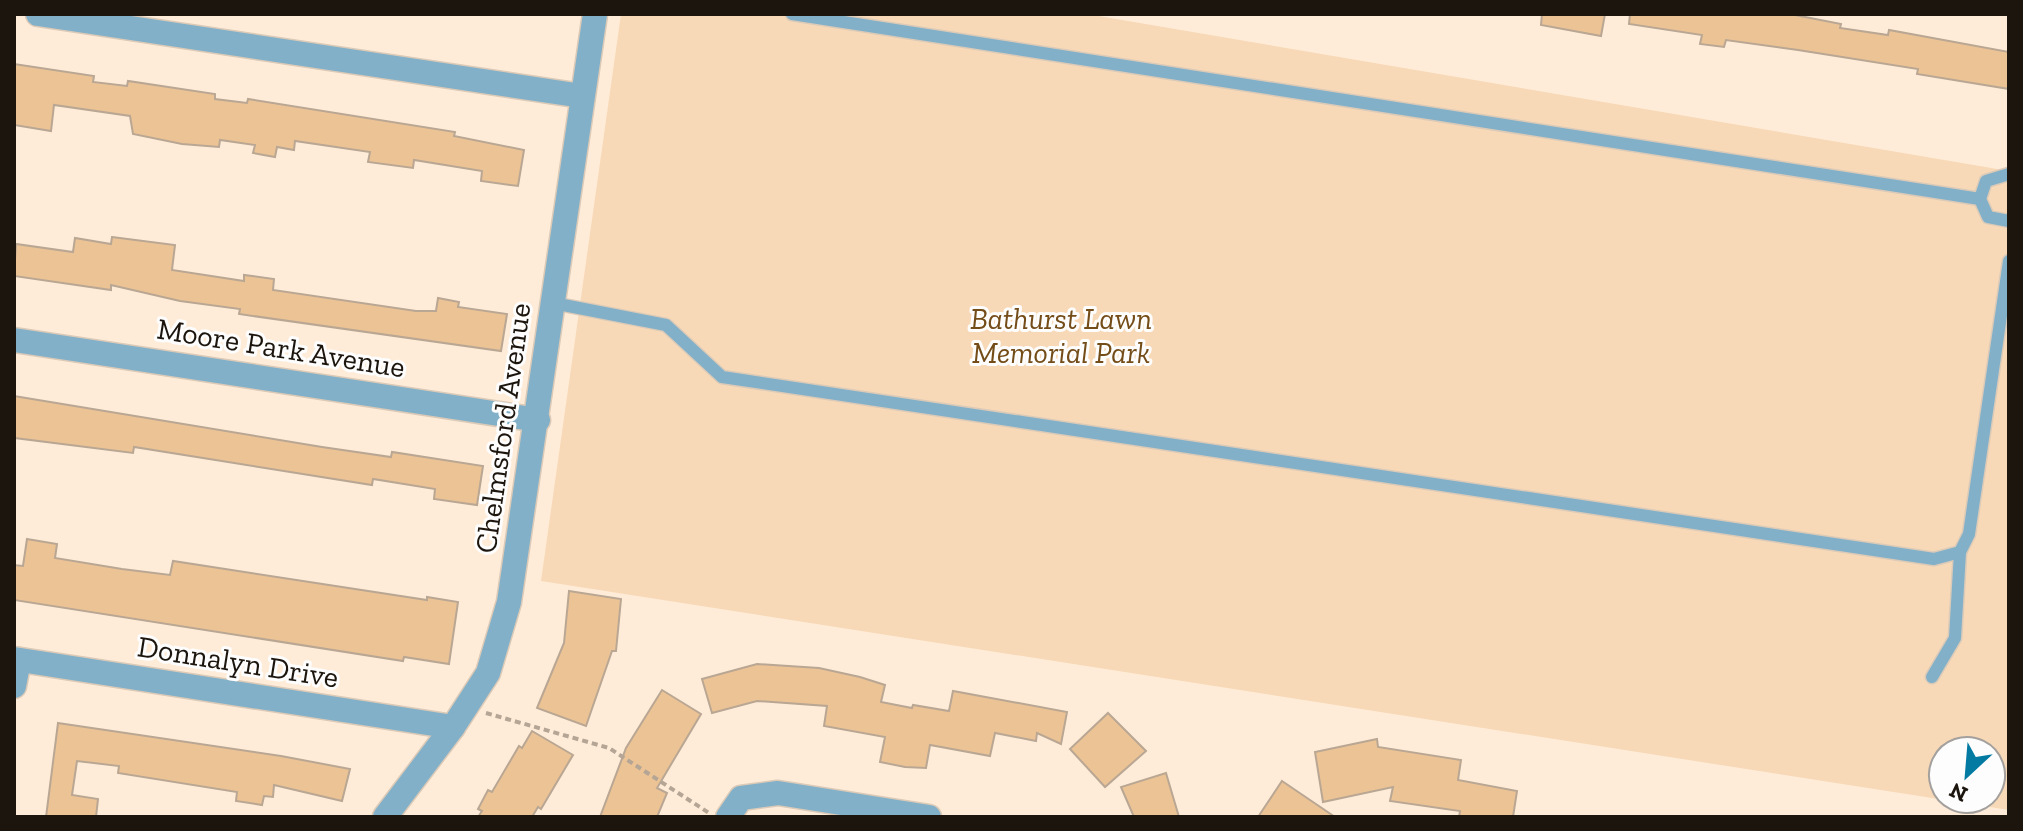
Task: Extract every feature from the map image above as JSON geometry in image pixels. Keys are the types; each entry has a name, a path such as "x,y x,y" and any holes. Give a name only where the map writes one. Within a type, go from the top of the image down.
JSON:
{"street":[{"path":"38,14 582,96"},
{"name":"Chelmsford Avenue","path":"385,817 488,673 509,602 595,14"},
{"name":"Moore Park Avenue","path":"14,340 538,420"},
{"path":"14,686 17,660"},
{"name":"Donnalyn Drive","path":"17,660 459,717"},
{"path":"728,817 741,798 778,793 929,817"}],"lane":[{"path":"792,14 1980,199"},
{"path":"2009,174 1986,181 1980,199 1988,217 2009,221"},
{"path":"1932,677 1955,638 1960,552 1969,534 2009,261"},
{"path":"553,303 666,325 722,377 1934,559 1960,552"}],"path":[{"path":"459,717 609,748 679,791 714,817"}],"green space":[{"name":"Bathurst Lawn Memorial Park","path":"621,14 1087,14 2009,171 2009,810 2007,735 1927,735 1927,797 541,581"}],"building":[{"path":"1542,14 1605,14 1601,36 1541,25"},
{"path":"1630,14 1790,14 1841,24 1840,28 1888,35 1889,30 2009,52 2009,89 1917,74 1918,69 1798,50 1726,40 1724,47 1700,44 1702,35 1629,24"},
{"path":"14,64 94,76 93,82 127,86 128,81 215,94 215,99 247,103 248,99 455,132 454,136 524,150 518,186 481,181 482,171 414,160 413,168 368,162 370,152 295,141 294,150 277,147 275,157 253,153 255,145 220,140 219,147 182,144 133,134 130,116 54,105 51,131 14,125"},
{"path":"112,237 175,245 172,270 244,281 244,275 274,279 273,290 416,311 436,311 438,298 459,302 458,307 507,314 501,351 239,314 240,309 180,301 111,285 111,290 14,276 16,244 73,252 75,238 111,244"},
{"path":"14,396 322,447 391,457 392,452 483,466 477,505 434,499 435,489 373,479 372,485 134,447 133,453 15,438"},
{"path":"27,539 57,544 55,558 122,569 170,575 173,561 427,600 427,597 458,602 449,664 404,657 403,661 14,600 14,565 23,566"},
{"path":"569,591 621,599 616,651 612,651 586,726 537,708 564,643"},
{"path":"757,664 819,668 860,677 885,685 881,702 912,708 913,705 949,711 953,691 1067,712 1061,744 1037,733 1036,741 995,733 990,756 930,745 926,768 905,767 880,762 885,737 824,726 827,706 757,701 712,713 702,679"},
{"path":"662,690 701,714 657,788 667,793 657,817 600,817 626,748"},
{"path":"1108,713 1146,751 1105,787 1070,749"},
{"path":"58,723 350,769 342,801 274,785 273,797 264,796 262,805 236,801 237,792 118,773 119,766 77,761 72,795 98,799 96,817 46,817"},
{"path":"532,731 573,755 541,809 538,807 532,817 478,817 482,811 478,809 488,790 492,792 519,746 522,748"},
{"path":"1377,739 1378,747 1461,760 1458,780 1517,791 1513,817 1459,817 1460,811 1390,801 1393,787 1323,802 1315,752"},
{"path":"1166,773 1179,817 1134,817 1121,787"},
{"path":"1282,781 1335,817 1258,817"}]}
